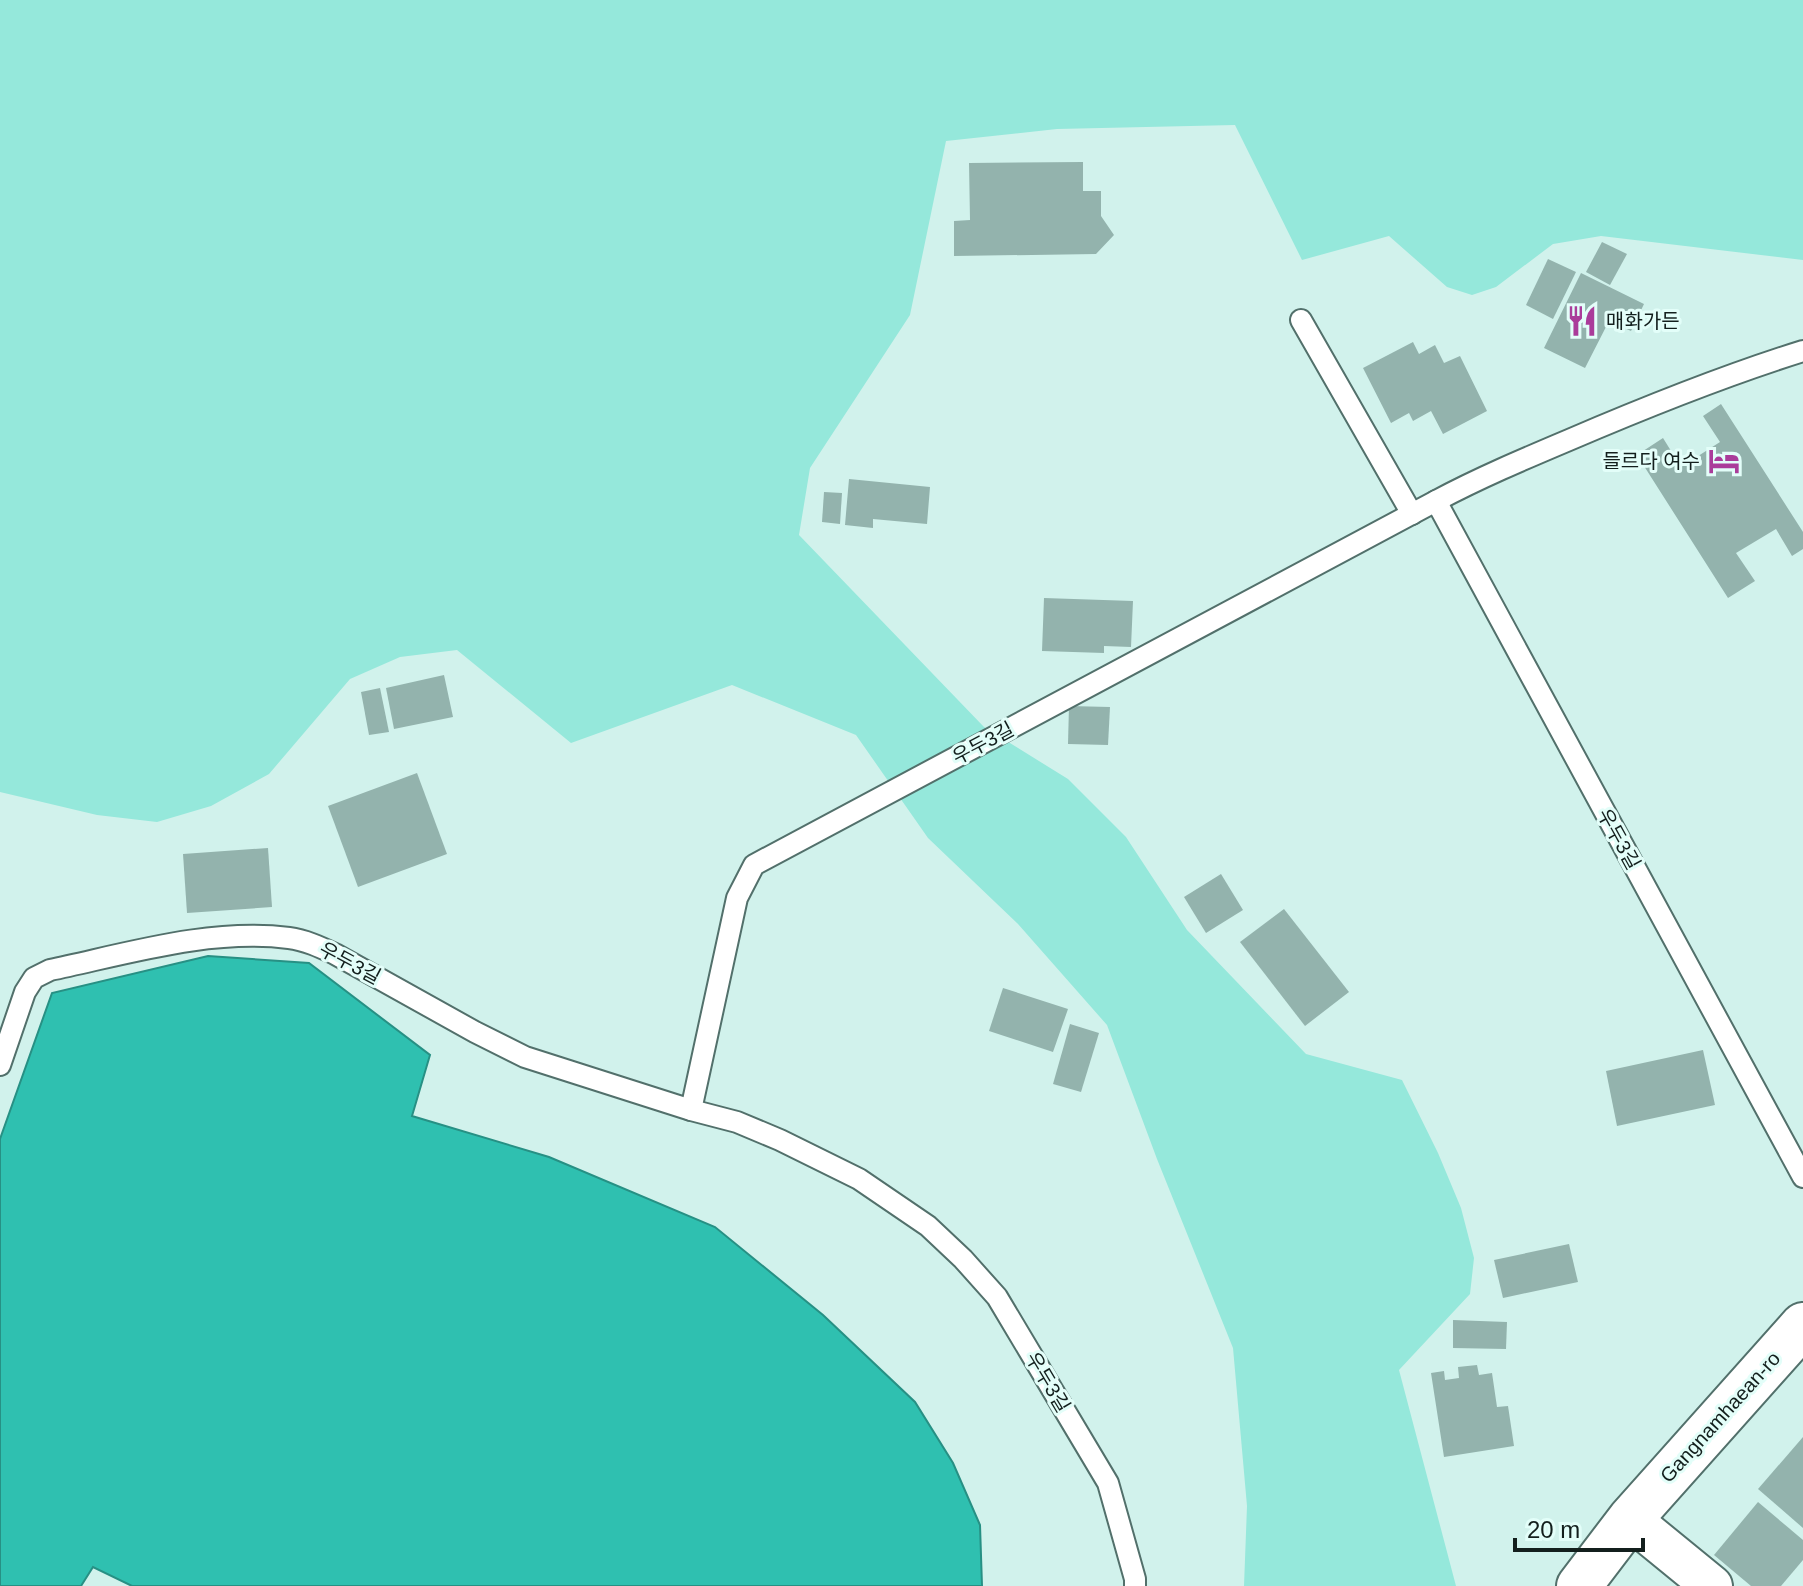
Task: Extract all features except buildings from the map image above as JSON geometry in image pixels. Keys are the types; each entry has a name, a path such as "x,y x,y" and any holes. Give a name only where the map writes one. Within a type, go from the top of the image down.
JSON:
{"street":[{"name":"Gangnamhaean-ro","path":"1579,1586 1630,1519 1803,1325"},
{"path":"1630,1519 1712,1586"}],"lane":[{"path":"1301,320 1412,514"},
{"name":"우두3길","path":"691,1110 737,898 754,865 1492,473 1614,421 1754,367 1803,352"},
{"name":"우두3길","path":"1436,501 1803,1177"},
{"name":"우두3길","path":"0,1065 25,992 34,978 50,970 196,940 289,938 312,943 335,954 525,1057 737,1122 780,1140 859,1179 928,1226 997,1297 1108,1483 1135,1586"}],"shaded area":[{"path":"0,0 1803,0 1803,260 1601,236 1553,244 1496,287 1472,295 1447,287 1389,236 1302,260 1235,125 1057,129 946,141 910,315 810,468 799,535 984,727 1068,779 1126,837 1187,930 1306,1054 1402,1080 1461,1208 1474,1258 1470,1294 1399,1370 1456,1586 1244,1586 1247,1506 1233,1348 1107,1025 1018,924 928,838 856,735 732,685 571,743 457,650 400,657 350,679 269,774 211,806 157,822 97,815 0,792"},
{"path":"208,956 309,963 430,1055 412,1116 549,1157 715,1227 823,1315 915,1402 953,1463 980,1525 982,1586 132,1586 93,1567 81,1586 0,1586 0,1139 52,993"}],"place":[{"name":"매화가든","path":"1582,321"},
{"name":"들르다 여수","path":"1724,461"}]}
